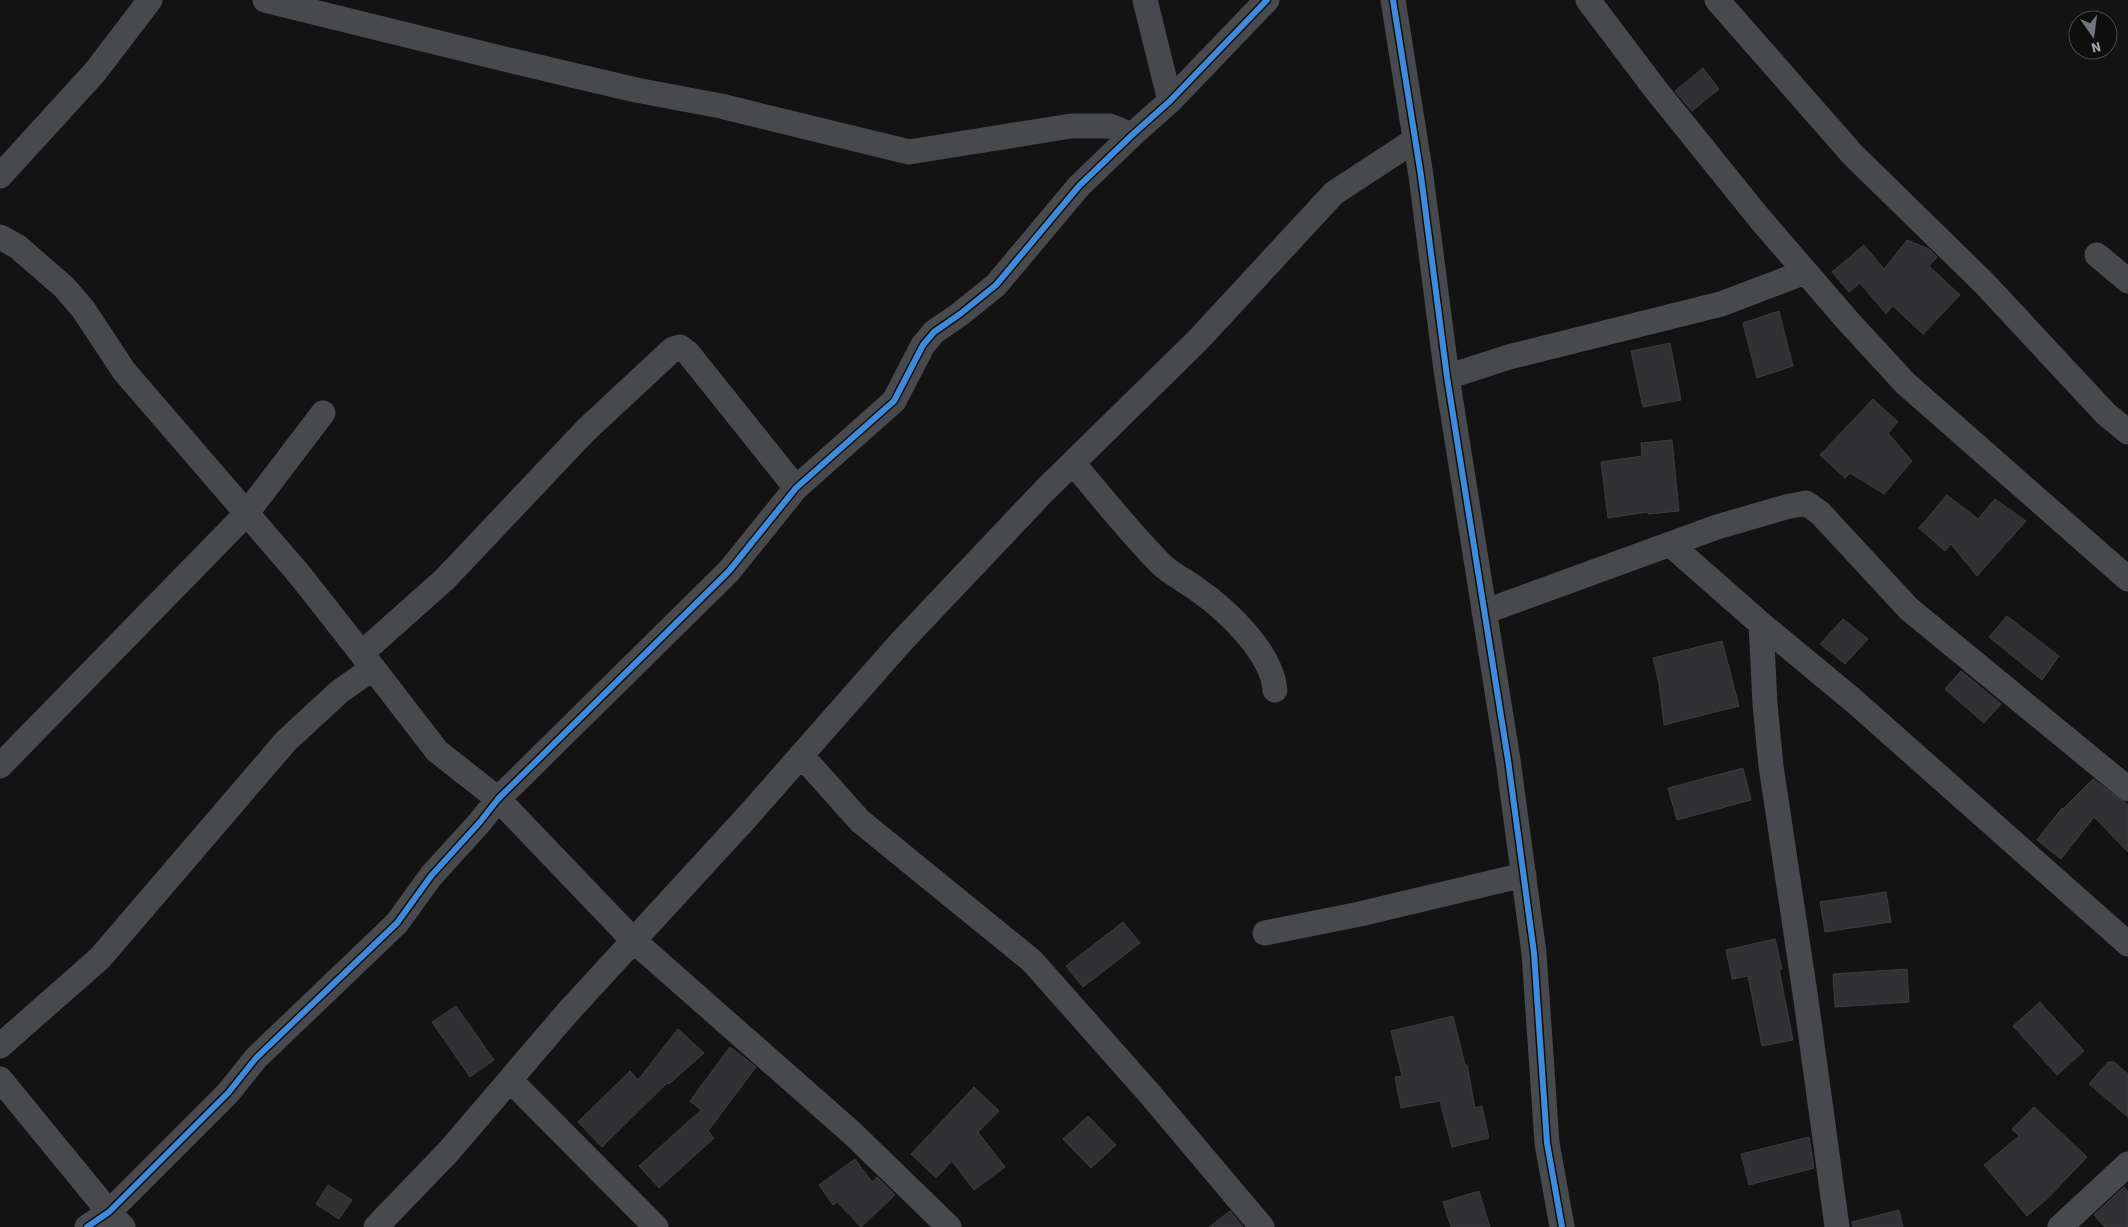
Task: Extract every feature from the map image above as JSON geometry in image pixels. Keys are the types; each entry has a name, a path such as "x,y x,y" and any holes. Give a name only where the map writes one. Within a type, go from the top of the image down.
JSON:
{"street":[{"path":"0,176 95,72 150,0"},
{"path":"266,0 636,90 721,106 910,152 1070,126 1110,126 1132,135"},
{"path":"1146,0 1170,101"},
{"path":"87,1227 116,1220 228,1093 256,1058 397,923 431,876 480,822 498,799 729,571 796,488 894,401 923,345 934,332 996,285 1080,186 1170,101 1267,0"},
{"path":"1392,0 1415,140 1447,377 1524,875 1534,953 1547,1143 1562,1227"},
{"path":"1588,0 1656,90 1805,272 1905,383 2128,579"},
{"path":"1716,0 1852,155 1984,283 2106,414 2128,432"},
{"path":"376,1227 449,1151 510,1080 901,642 1073,463 1198,340 1334,193 1415,140"},
{"path":"0,237 18,248 64,287 83,309 124,371 299,574 438,751 498,799 634,941 852,1133 949,1227"},
{"path":"2097,255 2128,281"},
{"path":"1447,377 1509,358 1720,304 1805,272"},
{"path":"0,1046 100,958 286,741 339,692 586,430 673,349 680,347 688,353 796,488"},
{"path":"0,766 246,514 323,414"},
{"path":"1073,463 1122,524 1163,566 1200,591 1240,626 1270,667 1275,690"},
{"path":"1484,612 1734,522 1786,506 1806,503 1820,513 1909,609 2128,789"},
{"path":"1670,544 1761,624 1854,701 2128,944"},
{"path":"1761,624 1765,704 1771,766 1805,990 1837,1227"},
{"path":"801,755 860,821 1032,961 1149,1093 1262,1227"},
{"path":"1265,933 1360,914 1524,875"},
{"path":"0,1080 116,1220"},
{"path":"510,1080 651,1226"},
{"path":"2060,1227 2128,1164"}],"building":[{"path":"1703,68 1719,89 1692,111 1675,91"},
{"path":"1907,240 1929,249 1937,257 1929,266 1960,295 1923,334 1893,306 1886,314 1860,283 1849,292 1832,272 1864,245 1884,269"},
{"path":"1779,311 1793,366 1757,378 1743,323"},
{"path":"1670,343 1681,400 1643,407 1631,351"},
{"path":"1873,399 1898,422 1888,433 1912,461 1884,494 1850,473 1845,478 1820,455"},
{"path":"1672,440 1679,511 1648,514 1648,512 1608,518 1601,462 1642,456 1641,443"},
{"path":"1947,495 1978,519 1995,499 2026,521 1977,576 1951,544 1945,551 1919,528"},
{"path":"2007,616 2059,656 2042,680 1989,637"},
{"path":"1843,619 1868,639 1845,664 1820,644"},
{"path":"1722,641 1739,706 1664,725 1659,683 1653,658"},
{"path":"1961,671 2001,704 1984,723 1945,689"},
{"path":"1743,768 1751,800 1677,820 1668,788"},
{"path":"2093,779 2128,805 2128,852 2094,817 2061,859 2037,840 2062,808"},
{"path":"1886,892 1891,922 1825,932 1820,902"},
{"path":"1123,922 1140,943 1083,987 1066,966"},
{"path":"1775,939 1782,969 1779,969 1793,1040 1762,1046 1748,976 1732,979 1726,950"},
{"path":"1907,969 1909,1002 1835,1007 1833,974"},
{"path":"2040,1002 2084,1051 2057,1075 2013,1026"},
{"path":"456,1006 494,1060 470,1077 432,1022"},
{"path":"1453,1016 1465,1065 1467,1065 1475,1108 1482,1106 1489,1138 1452,1147 1440,1101 1401,1108 1395,1077 1402,1076 1391,1031"},
{"path":"678,1029 704,1053 669,1084 667,1083 602,1147 578,1122 630,1071 638,1080"},
{"path":"730,1047 756,1067 708,1131 714,1138 659,1188 639,1166 701,1110 690,1101"},
{"path":"2108,1062 2114,1062 2128,1074 2128,1117 2089,1084"},
{"path":"974,1087 999,1111 978,1132 1005,1167 974,1190 952,1161 936,1178 911,1154"},
{"path":"2034,1107 2087,1157 2049,1197 2027,1216 1984,1165 2019,1136 2012,1129"},
{"path":"1088,1116 1116,1145 1091,1168 1063,1139"},
{"path":"1809,1137 1814,1168 1749,1185 1741,1154"},
{"path":"855,1159 872,1182 877,1177 895,1195 861,1227 837,1202 833,1205 819,1185"},
{"path":"328,1185 352,1200 339,1219 316,1204"},
{"path":"2124,1187 2128,1192 2128,1227 2105,1227 2094,1215"},
{"path":"1479,1191 1490,1227 1451,1227 1443,1202"},
{"path":"1899,1210 1903,1227 1853,1227 1852,1222"},
{"path":"1230,1211 1243,1227 1209,1227"}],"cycle path":[{"path":"87,1227 109,1212 228,1093 256,1058 397,923 431,876 480,822 498,799 729,571 796,488 894,401 923,345 934,332 996,285 1079,186 1170,101 1267,0"},
{"path":"1393,0 1421,176 1447,377 1508,760 1534,953 1547,1143 1562,1227"}]}
